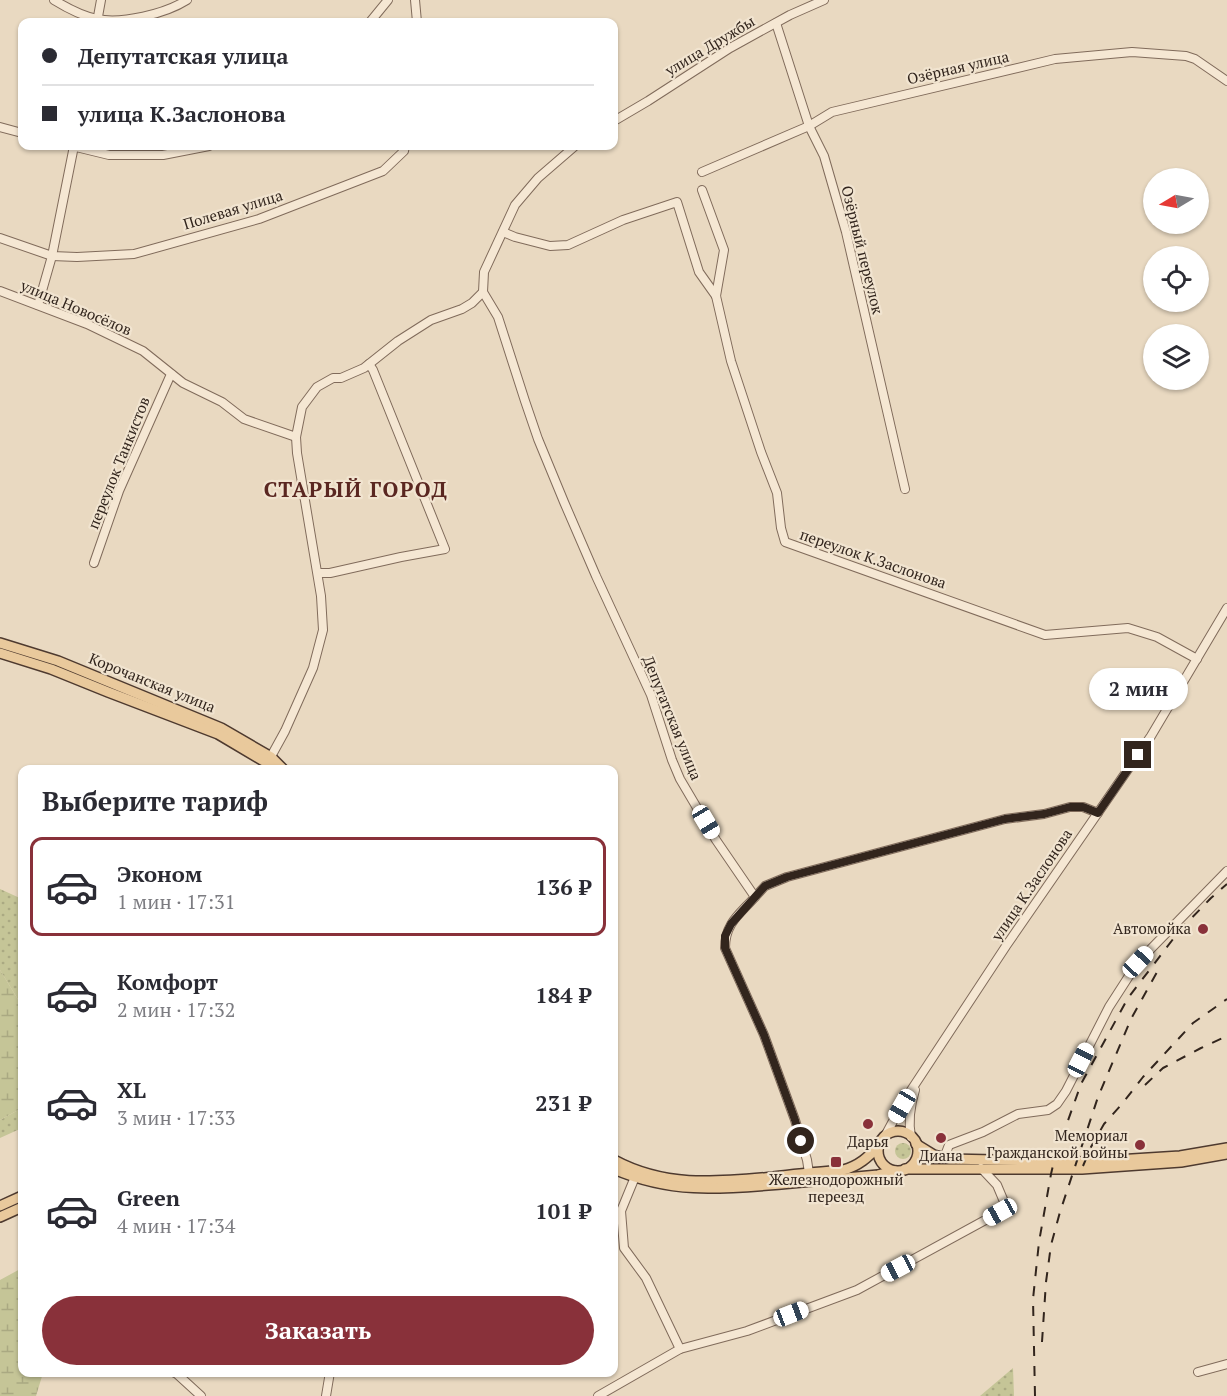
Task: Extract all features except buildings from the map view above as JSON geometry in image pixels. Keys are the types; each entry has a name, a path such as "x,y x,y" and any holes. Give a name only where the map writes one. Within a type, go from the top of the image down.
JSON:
{"main road":[{"name":"Корочанская улица","path":"0,643 58,661 221,728 271,763"},
{"name":"Корочанская улица","path":"0,653 51,669 218,734 271,763"},
{"path":"618,1162 652,1176 690,1182 809,1173 851,1168 869,1157 885,1136 898,1131 906,1133 934,1155 953,1160 1085,1162 1180,1156 1227,1148"},
{"path":"879,1146 878,1156 881,1162 886,1167 900,1170 913,1164 916,1159 914,1140"},
{"path":"618,1171 650,1182 702,1189 878,1175 900,1170 1082,1169 1181,1162 1227,1154"},
{"path":"0,1206 18,1198"},
{"path":"0,1217 18,1209"}],"street":[{"path":"54,0 90,18"},
{"path":"98,18 101,0"},
{"path":"138,18 176,7 187,0"},
{"path":"373,18 388,0"},
{"path":"415,0 417,18"},
{"name":"улица Дружбы","path":"618,119 730,48 790,15 824,0"},
{"name":"Озёрный переулок","path":"776,23 810,126 824,156 846,232 905,489"},
{"name":"Озёрная улица","path":"702,172 810,126 832,112 1066,58 1132,51 1186,56 1195,59 1227,81"},
{"path":"0,127 18,132"},
{"path":"38,305 52,256 72,150"},
{"path":"91,150 109,154 163,155 189,150"},
{"name":"Полевая улица","path":"0,238 52,256 134,254 259,219 383,171 404,150"},
{"path":"271,763 314,668 323,630 318,573 297,453 296,437 302,407 317,387 333,378 341,378 358,371 431,320 472,303 483,292 484,272 515,206 538,178 570,150"},
{"name":"переулок К.Заслонова","path":"702,190 724,250 716,296"},
{"name":"переулок К.Заслонова","path":"503,232 550,246 568,245 623,220 677,202 699,272 716,296 731,361 777,494 785,542 1045,634 1128,628 1157,637 1197,660"},
{"name":"улица Новосёлов","path":"0,291 87,324 143,351 183,383 222,402 244,419 296,437"},
{"name":"Депутатская улица","path":"483,292 498,317 538,439 614,617 651,695 680,779 755,897"},
{"path":"318,573 330,573 445,549 369,364"},
{"name":"переулок Танкистов","path":"94,563 118,491 171,374"},
{"name":"улица К.Заслонова","path":"885,1136 904,1101 1006,946 1151,736 1227,608"},
{"path":"809,1173 795,1120 764,1035 725,948 725,936 731,924 765,886 787,877 1005,819 1044,814 1070,807 1083,807 1098,813"},
{"path":"944,1158 949,1145 983,1132 1018,1113 1048,1110 1057,1104 1109,1007 1138,962 1227,871"},
{"name":"улица К.Заслонова","path":"914,1140 909,1118 916,1086"},
{"path":"598,1396 680,1349 747,1331 857,1290 1000,1212 1005,1204 997,1185 981,1168"},
{"path":"635,1177 621,1211 624,1248 646,1278 680,1349"},
{"path":"1198,1372 1227,1364"},
{"path":"180,1377 201,1396"},
{"path":"326,1396 329,1377"}],"green space":[{"path":"0,889 18,897 18,999 0,970"},
{"path":"0,970 18,999 18,1110 0,1120"},
{"path":"18,1110 18,1130 0,1138 0,1120"},
{"path":"903,1143 909,1145 911,1151 909,1157 903,1159 897,1157 895,1151 897,1145"},
{"path":"18,1270 18,1377 42,1377 36,1396 0,1396 0,1280"},
{"path":"1013,1368 1014,1396 980,1396"}],"railway":[{"path":"1035,1396 1033,1299 1039,1242 1055,1157 1081,1084 1128,998 1180,930 1227,884"},
{"path":"1042,1342 1051,1245 1060,1212 1098,1097 1131,1019 1161,965"},
{"path":"1083,1166 1104,1124 1143,1077 1193,1023 1227,999"},
{"path":"1145,1085 1163,1068 1227,1036"}],"place":[{"name":"Автомойка","path":"1203,929"},
{"name":"Дарья","path":"868,1124"},
{"name":"Диана","path":"941,1138"},
{"name":"Мемориал Гражданской войны","path":"1140,1145"},
{"name":"Железнодорожный переезд","path":"836,1162"}],"district":[{"name":"СТАРЫЙ ГОРОД","path":"356,490"}],"route":[{"path":"801,1141 764,1035 725,948 725,936 731,924 765,886 787,877 1005,819 1044,814 1070,807 1083,807 1098,813 1138,755"}]}
